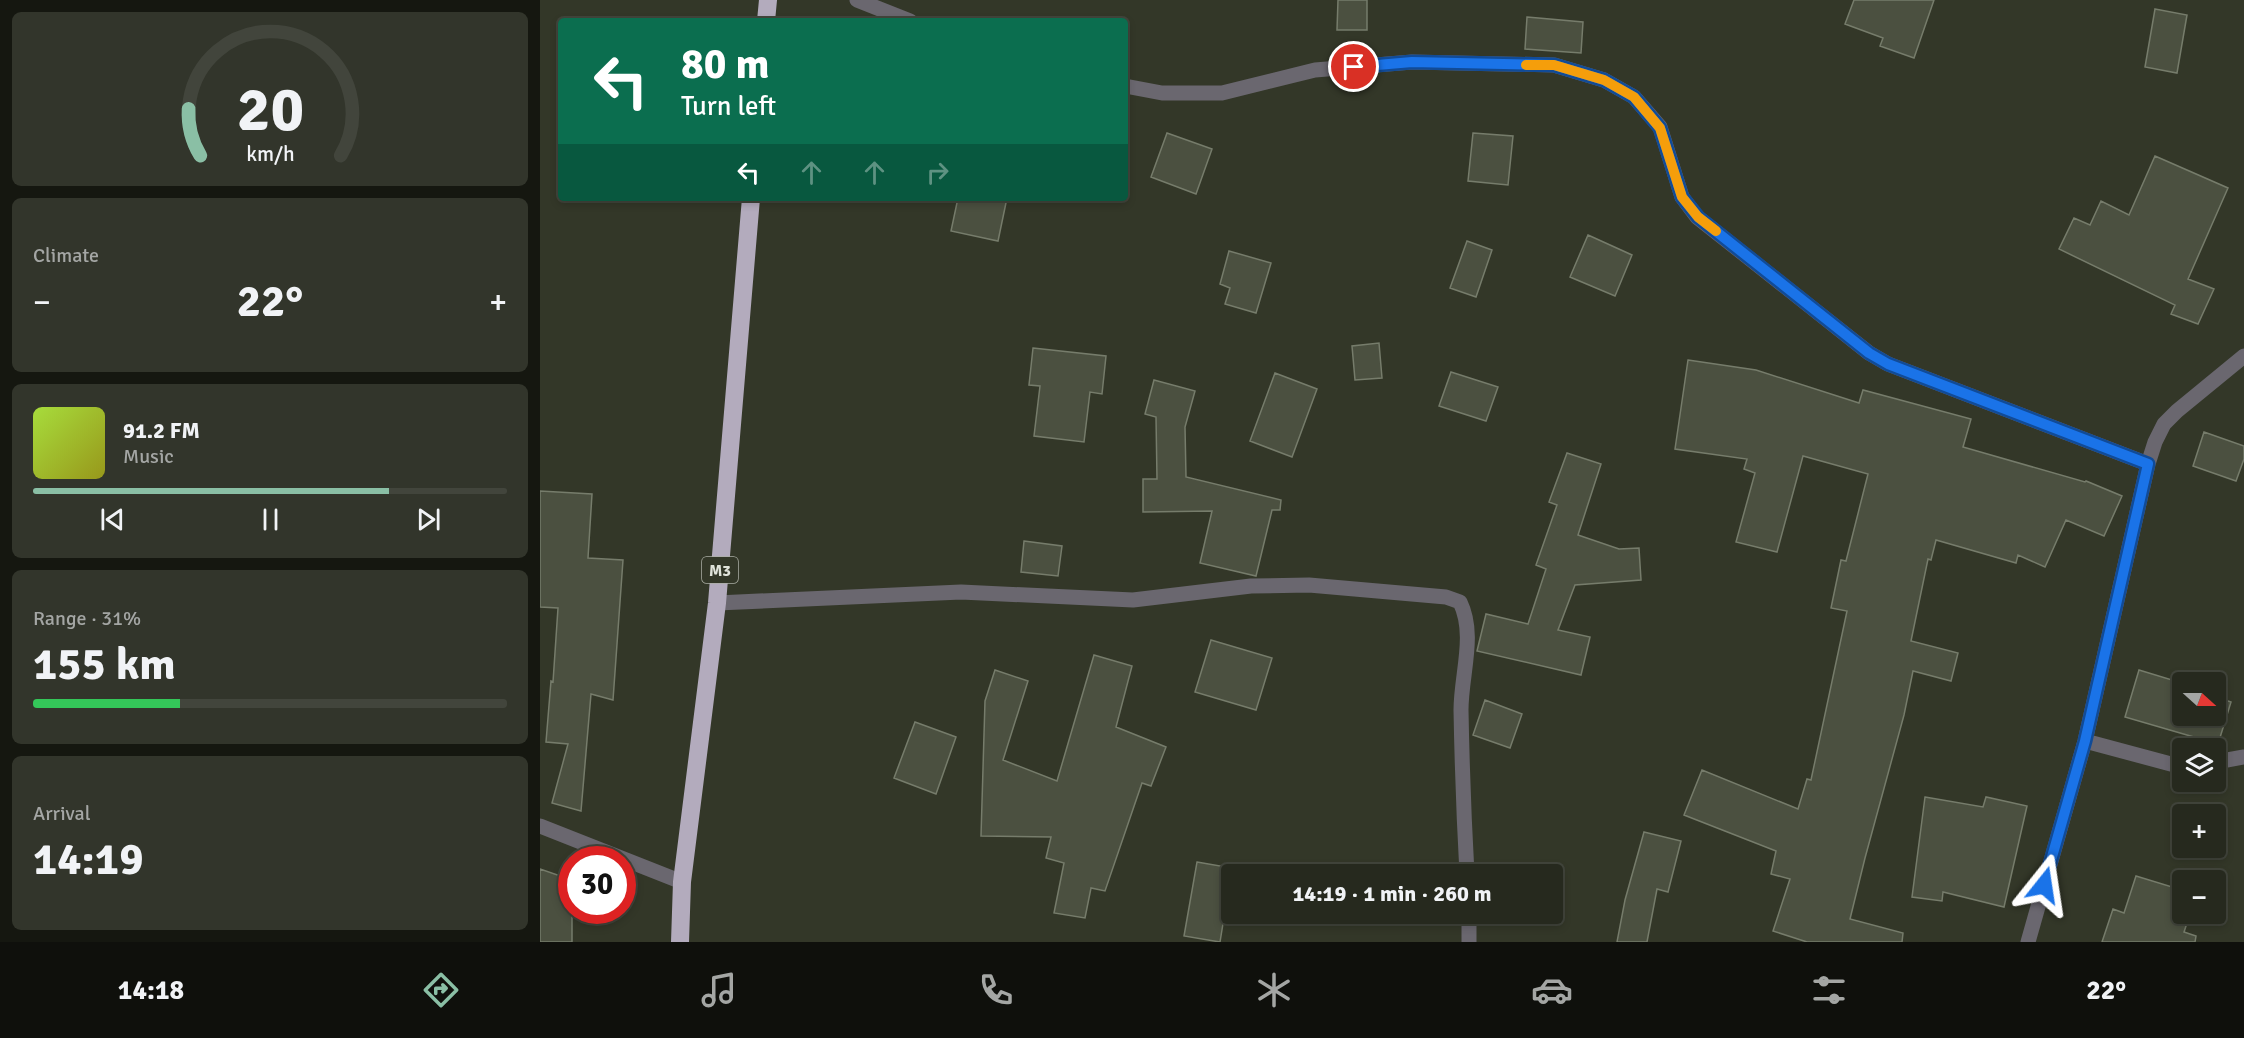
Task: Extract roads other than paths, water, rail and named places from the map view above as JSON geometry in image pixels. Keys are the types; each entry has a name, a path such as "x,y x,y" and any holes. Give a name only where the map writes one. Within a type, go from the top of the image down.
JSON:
{"highway":[{"path":"766,18 768,0"},
{"name":"M3","path":"680,942 682,882 717,603 751,201"}],"street":[{"path":"857,0 902,18"},
{"path":"1128,87 1162,93 1222,93 1315,70 1412,62 1554,65 1604,80 1634,97 1660,128 1682,197 1698,217 1869,353 1888,364 2148,464"},
{"path":"2028,942 2085,741 2148,464 2155,442 2164,424 2177,411 2244,356"},
{"path":"717,603 961,592 1133,600 1251,586 1309,585 1446,597 1460,602 1467,615 1468,633 1461,707 1467,864"},
{"path":"2085,741 2172,764"},
{"path":"2226,760 2244,757"},
{"path":"540,826 682,882"},
{"path":"1469,924 1469,942"}]}
